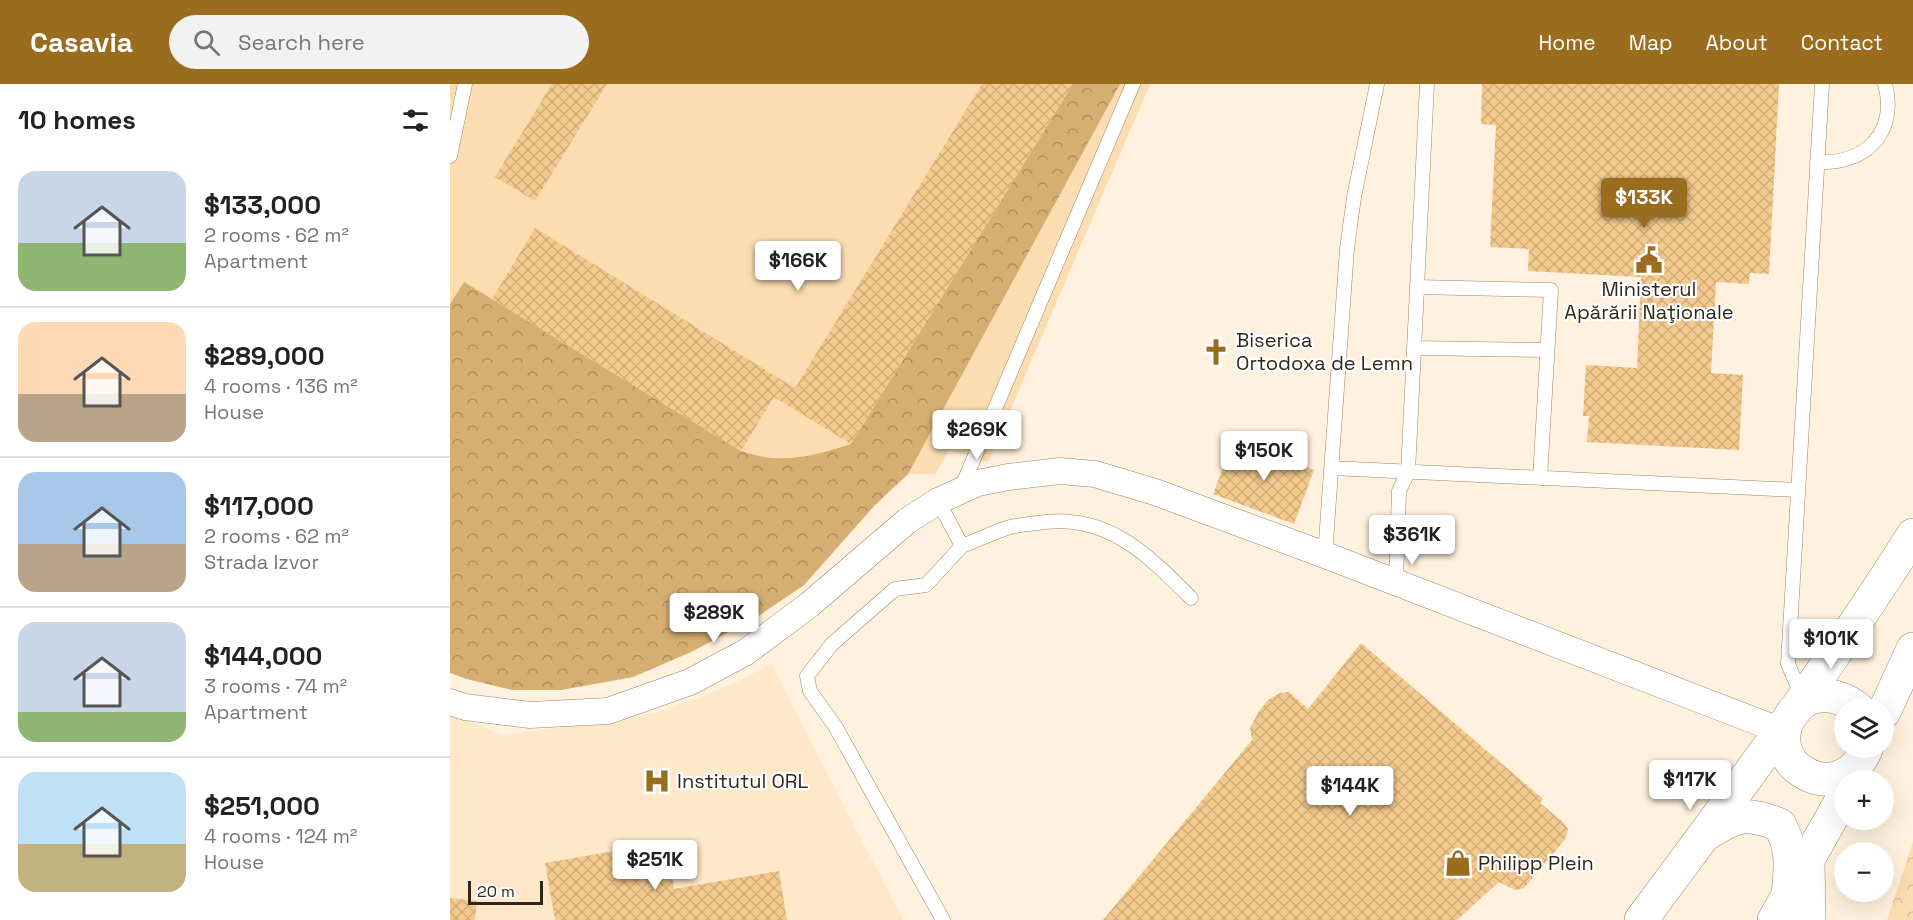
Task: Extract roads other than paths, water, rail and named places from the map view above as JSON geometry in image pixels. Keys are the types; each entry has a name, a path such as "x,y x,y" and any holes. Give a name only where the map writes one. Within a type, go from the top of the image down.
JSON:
{"main road":[{"path":"1641,920 1790,717 1875,595 1913,535"},
{"path":"1890,698 1913,649"},
{"path":"1841,698 1833,695 1806,700 1790,717 1785,747 1791,760 1800,771 1827,780 1841,777 1854,770 1863,758"},
{"path":"1790,912 1808,862 1834,814"},
{"path":"1704,836 1727,821 1743,815 1760,817 1780,825 1788,842 1791,861 1790,912"}],"street":[{"path":"450,702 465,707 530,715 608,711 690,682 746,652 809,605 907,521 949,496 978,483 1032,473 1060,471 1095,474 1126,482 1396,583 1790,717"}],"lane":[{"path":"450,156 465,84"},
{"path":"962,546 949,496 1133,84"},
{"path":"1325,555 1347,249 1354,197 1377,84"},
{"path":"1396,583 1399,491 1408,472 1426,84"},
{"path":"1790,717 1788,664 1822,84"},
{"path":"1817,162 1835,163 1853,159 1869,148 1881,134 1888,116 1889,97 1885,84"},
{"path":"1417,287 1551,290 1540,478"},
{"path":"1414,348 1547,350"},
{"path":"1331,468 1798,490"},
{"path":"943,920 835,726 810,691 807,676 832,644 895,589 926,585 962,546 1011,527 1056,520 1093,524 1127,540 1157,564 1191,598"}],"place":[{"name":"Ministerul Apărării Naţionale","path":"1649,260"},
{"name":"Biserica Ortodoxa de Lemn","path":"1216,352"},
{"name":"Institutul ORL","path":"657,781"},
{"name":"Philipp Plein","path":"1458,863"}]}
